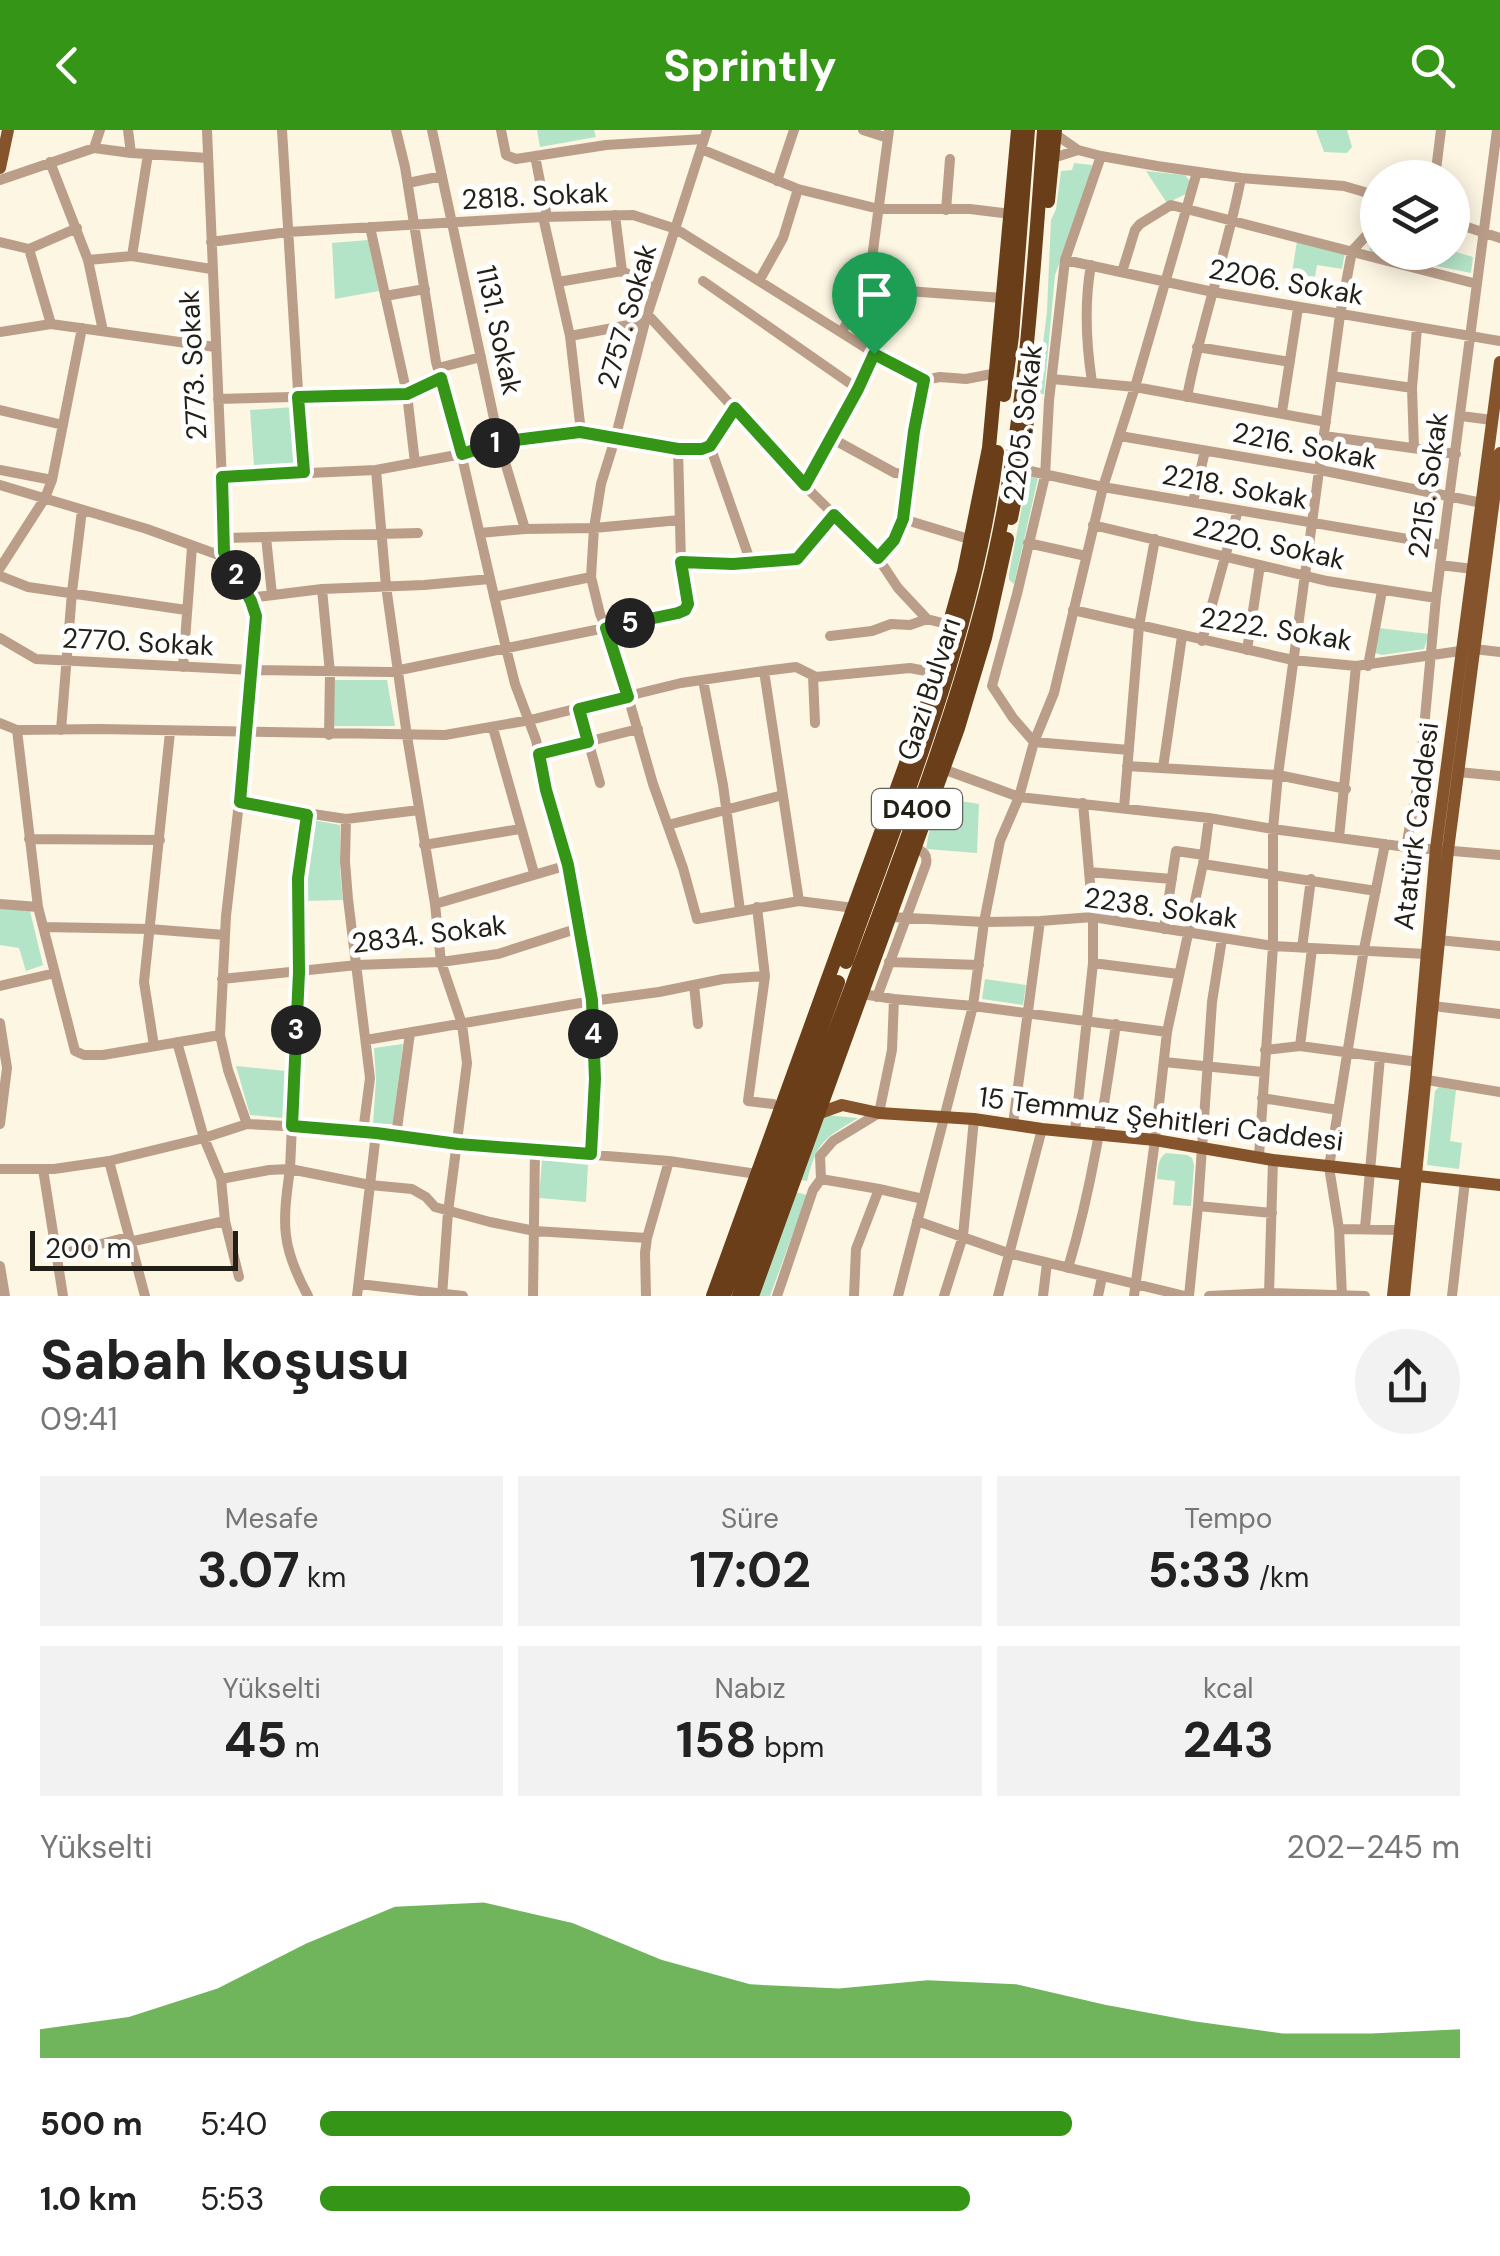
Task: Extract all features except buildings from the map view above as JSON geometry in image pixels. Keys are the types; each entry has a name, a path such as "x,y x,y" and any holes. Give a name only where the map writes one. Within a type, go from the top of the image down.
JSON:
{"highway":[{"path":"713,1296 854,908 950,625 972,540 989,448 1018,130"},
{"name":"Gazi Bulvarı","path":"724,1296 945,687 974,584 994,480 1012,336 1028,130"},
{"path":"752,1296 828,1084 869,995 890,917 964,710 998,587 1031,398 1053,158 1051,131"},
{"name":"Gazi Bulvarı","path":"738,1296 964,674 1002,520 1027,347 1051,131"},
{"path":"1037,335 1031,305 1042,277"},
{"path":"997,373 1012,336 1003,298"}],"main road":[{"path":"0,168 8,130"},
{"name":"Atatürk Caddesi","path":"1468,651 1473,569 1492,504 1492,420 1500,362"},
{"name":"Atatürk Caddesi","path":"1404,1296 1426,954 1500,453"},
{"name":"Atatürk Caddesi","path":"1392,1296 1426,1080 1442,849"},
{"path":"817,1114 842,1105 828,1084"},
{"name":"15 Temmuz Şehitleri Caddesi","path":"842,1105 879,1113 1155,1140 1329,1167 1500,1185"}],"street":[{"path":"94,148 100,130"},
{"path":"128,130 131,153"},
{"name":"2773. Sokak","path":"207,130 224,552 256,616 225,934 220,1035 247,1124"},
{"path":"282,130 304,472"},
{"path":"396,130 439,373 462,454 515,684 530,720 568,865 592,1000 595,1079 591,1154"},
{"name":"1131. Sokak","path":"432,130 499,442 525,529"},
{"path":"501,130 510,158 677,135 704,140 798,189 878,208 970,209 1011,214"},
{"path":"602,130 606,146"},
{"path":"778,181 794,130"},
{"path":"842,332 869,281 889,134 862,130"},
{"path":"1437,160 1440,130"},
{"name":"2215. Sokak","path":"1406,847 1420,772 1440,565 1498,130"},
{"path":"1051,131 1078,150 1102,156 1241,178 1360,191"},
{"name":"2757. Sokak","path":"704,140 646,318 601,484 591,577 697,919 740,910"},
{"path":"0,180 94,148 208,158"},
{"path":"1053,158 1078,150"},
{"path":"132,256 148,154"},
{"path":"535,156 570,336 580,432"},
{"name":"2205. Sokak","path":"1034,742 992,686 1045,476 1065,260 1102,156"},
{"path":"946,210 950,159"},
{"path":"50,162 88,260 103,331"},
{"path":"898,1296 974,1006 984,922 1000,841 1054,693 1103,487 1197,172"},
{"path":"408,183 442,176"},
{"path":"1187,397 1241,178"},
{"path":"759,281 783,238 798,189"},
{"path":"1122,272 1135,230 1172,204 1477,284"},
{"path":"615,215 622,271"},
{"name":"2818. Sokak","path":"211,242 288,232 633,215 676,229 874,354 924,380"},
{"path":"370,227 407,394 415,463"},
{"path":"0,242 29,248 77,228"},
{"path":"1470,228 1500,238"},
{"path":"1268,1294 1272,1213 1262,1098 1274,946 1273,829 1340,315 1352,251 1360,243"},
{"path":"29,248 51,324"},
{"path":"88,260 132,256 212,269"},
{"name":"2206. Sokak","path":"1065,260 1298,308 1500,341"},
{"path":"1091,265 1086,325 1092,382"},
{"path":"558,282 622,271 656,288"},
{"path":"703,281 858,389"},
{"path":"866,288 1003,298"},
{"path":"385,296 424,289"},
{"path":"1282,412 1298,308"},
{"path":"570,336 646,318 878,558 898,588 927,619 950,625"},
{"path":"0,332 51,324 216,346"},
{"path":"0,568 45,498 52,480 82,328"},
{"path":"1414,448 1412,388 1417,328"},
{"path":"1197,347 1290,362"},
{"path":"805,485 874,354"},
{"path":"218,400 407,394 439,373 481,357"},
{"path":"878,558 894,540 903,519 924,380 997,373"},
{"path":"1332,376 1412,388"},
{"path":"1052,379 1135,387 1326,422"},
{"path":"1031,398 1049,402"},
{"path":"222,477 376,470 462,454 499,442 580,432 678,449 702,449 710,446 735,408"},
{"path":"0,410 63,425"},
{"path":"1461,416 1492,420"},
{"name":"2216. Sokak","path":"1120,436 1492,504"},
{"path":"1324,436 1456,454"},
{"path":"831,438 895,473 909,474"},
{"path":"710,446 750,563"},
{"path":"678,449 681,562 797,559 834,515"},
{"path":"1192,502 1205,451"},
{"path":"0,470 52,480"},
{"path":"376,470 386,586 441,962 462,1024 467,1062 442,1295"},
{"name":"2218. Sokak","path":"1021,470 1443,546"},
{"path":"0,485 228,558"},
{"path":"61,730 82,510"},
{"path":"1202,641 1238,510"},
{"path":"903,519 972,540"},
{"path":"480,533 680,520"},
{"name":"2220. Sokak","path":"1094,526 1326,581 1436,598"},
{"path":"224,538 418,533"},
{"path":"266,537 272,595"},
{"path":"1124,808 1139,626 1155,539"},
{"path":"1028,543 1086,556"},
{"path":"183,667 192,547"},
{"name":"2770. Sokak","path":"0,638 36,659 330,673 399,670 678,613 688,604 681,562"},
{"path":"1247,650 1260,565"},
{"path":"1440,565 1473,569"},
{"path":"0,576 28,587 186,610"},
{"path":"494,597 591,577"},
{"path":"249,598 322,589 490,580"},
{"path":"998,587 1017,594"},
{"path":"322,589 330,673 329,734"},
{"path":"1339,838 1362,666 1382,591"},
{"name":"2222. Sokak","path":"1073,610 1294,660 1362,666 1468,651 1500,652"},
{"path":"830,636 872,632 891,624 910,626 927,619"},
{"path":"1163,768 1182,636"},
{"path":"0,723 18,730 445,736 764,670 796,667 813,676 910,668 937,672"},
{"path":"764,670 800,901"},
{"path":"813,676 815,724"},
{"path":"703,680 727,810 740,910 800,901 854,908"},
{"path":"579,709 600,784"},
{"path":"493,728 534,874"},
{"path":"539,754 638,728"},
{"path":"18,730 38,907 76,1052 103,1055 220,1035"},
{"path":"154,1046 144,982 170,732"},
{"path":"1034,742 1129,750"},
{"path":"1127,766 1278,775 1346,789"},
{"path":"943,769 1019,797 1210,818 1406,847 1500,855"},
{"path":"1420,772 1500,776"},
{"path":"668,825 784,795"},
{"path":"240,802 346,820 419,810"},
{"path":"1075,1131 1092,964 1093,917 1083,803"},
{"path":"307,815 298,878 299,972 284,1233 294,1270 308,1296"},
{"path":"1134,1296 1167,1032 1210,818"},
{"path":"346,820 345,862 370,1078 370,1185 358,1290 463,1296"},
{"path":"424,845 520,829"},
{"path":"29,839 160,840"},
{"path":"1342,1295 1339,1229 1329,1167 1385,844"},
{"path":"915,847 928,858 889,962 869,995 1167,1032"},
{"path":"1164,928 1176,851 1274,874 1376,891"},
{"path":"435,904 568,865"},
{"path":"1089,872 1172,880"},
{"path":"1300,1046 1310,879"},
{"path":"0,904 38,907"},
{"path":"757,907 764,976 748,1101 773,1104"},
{"name":"2238. Sokak","path":"890,917 984,922 1093,917 1274,946 1426,954"},
{"path":"1012,1124 1040,922"},
{"path":"43,927 225,934"},
{"name":"2834. Sokak","path":"222,979 498,954 578,928"},
{"path":"917,1221 1008,1253 1187,1296 1198,1206 1212,1002 1222,939"},
{"path":"1438,940 1500,946"},
{"path":"889,962 979,965"},
{"path":"1092,964 1178,974"},
{"path":"0,986 55,973"},
{"path":"366,1040 592,1000 764,976"},
{"path":"694,985 698,1024"},
{"path":"778,1296 813,1190 821,1179 820,1156 834,1141 879,1113 892,1050 894,999"},
{"path":"1433,1006 1500,1014"},
{"path":"0,1023 7,1068 0,1124"},
{"path":"1068,1268 1100,1135 1116,1024"},
{"path":"396,1136 410,1033"},
{"path":"177,1042 204,1138 222,1179 225,1221 239,1277"},
{"path":"1265,1050 1300,1046 1418,1062"},
{"path":"1365,1228 1380,1057"},
{"path":"1164,1062 1264,1072"},
{"path":"1426,1080 1500,1092"},
{"path":"1262,1098 1338,1110"},
{"path":"944,1296 963,1236 974,1120"},
{"path":"0,1169 43,1169 109,1161 247,1124 669,1161 757,1174"},
{"path":"998,1296 1042,1129"},
{"path":"533,1296 535,1149"},
{"path":"109,1161 145,1296"},
{"path":"646,1296 647,1238 669,1161"},
{"path":"43,1169 64,1296"},
{"path":"222,1179 290,1169 412,1189 448,1212 535,1230 647,1238"},
{"path":"821,1179 922,1199"},
{"path":"1452,1296 1464,1181"},
{"path":"791,1186 813,1190"},
{"path":"854,1296 856,1249 879,1189"},
{"path":"1198,1206 1272,1213"},
{"path":"57,1255 225,1221"},
{"path":"1339,1229 1400,1230"},
{"path":"1043,1296 1048,1263"},
{"path":"0,1266 4,1296"},
{"path":"1098,1296 1102,1277"},
{"path":"1210,1296 1365,1296"}],"green space":[{"path":"537,130 594,130 596,137 540,147"},
{"path":"1316,130 1347,130 1352,147 1347,153 1324,152"},
{"path":"1074,163 1092,165 1055,275 1044,394 1037,394 1047,311 1051,220 1061,171 1072,170"},
{"path":"1146,171 1185,175 1190,181 1186,194 1167,203"},
{"path":"368,240 379,291 335,299 332,243"},
{"path":"1297,241 1345,252 1342,269 1317,265 1315,277 1292,273"},
{"path":"294,407 297,463 254,466 250,410"},
{"path":"1028,475 1038,478 1014,584 1009,574"},
{"path":"1379,628 1429,634 1424,649 1382,655 1375,653"},
{"path":"333,680 387,680 395,726 333,726"},
{"path":"942,798 979,804 977,853 926,849"},
{"path":"313,820 340,825 343,900 304,901"},
{"path":"0,907 30,911 43,965 26,971 19,948 0,945"},
{"path":"985,979 1026,985 1023,1005 982,999"},
{"path":"403,1044 393,1124 373,1124 374,1048"},
{"path":"236,1066 286,1071 283,1118 250,1115"},
{"path":"1439,1087 1456,1090 1450,1141 1462,1143 1459,1169 1427,1165 1435,1091"},
{"path":"825,1115 858,1118 824,1142 814,1157 807,1181 799,1180"},
{"path":"1166,1153 1192,1158 1191,1206 1173,1205 1175,1181 1157,1179 1159,1161"},
{"path":"542,1160 588,1165 586,1202 539,1198"},
{"path":"796,1192 807,1195 770,1296 758,1296"}],"route":[{"path":"874,354 924,380 903,519 894,540 878,558 834,515 797,559 733,564 681,562 688,604 685,610 606,628 628,697 579,709 588,742 539,754 568,865 592,1000 595,1079 591,1154 292,1126 299,972 298,878 307,815 240,802 256,616 224,552 222,477 304,472 298,397 407,394 441,378 462,454 499,442 580,432 678,449 702,449 710,446 735,408 805,485 874,354"}]}
